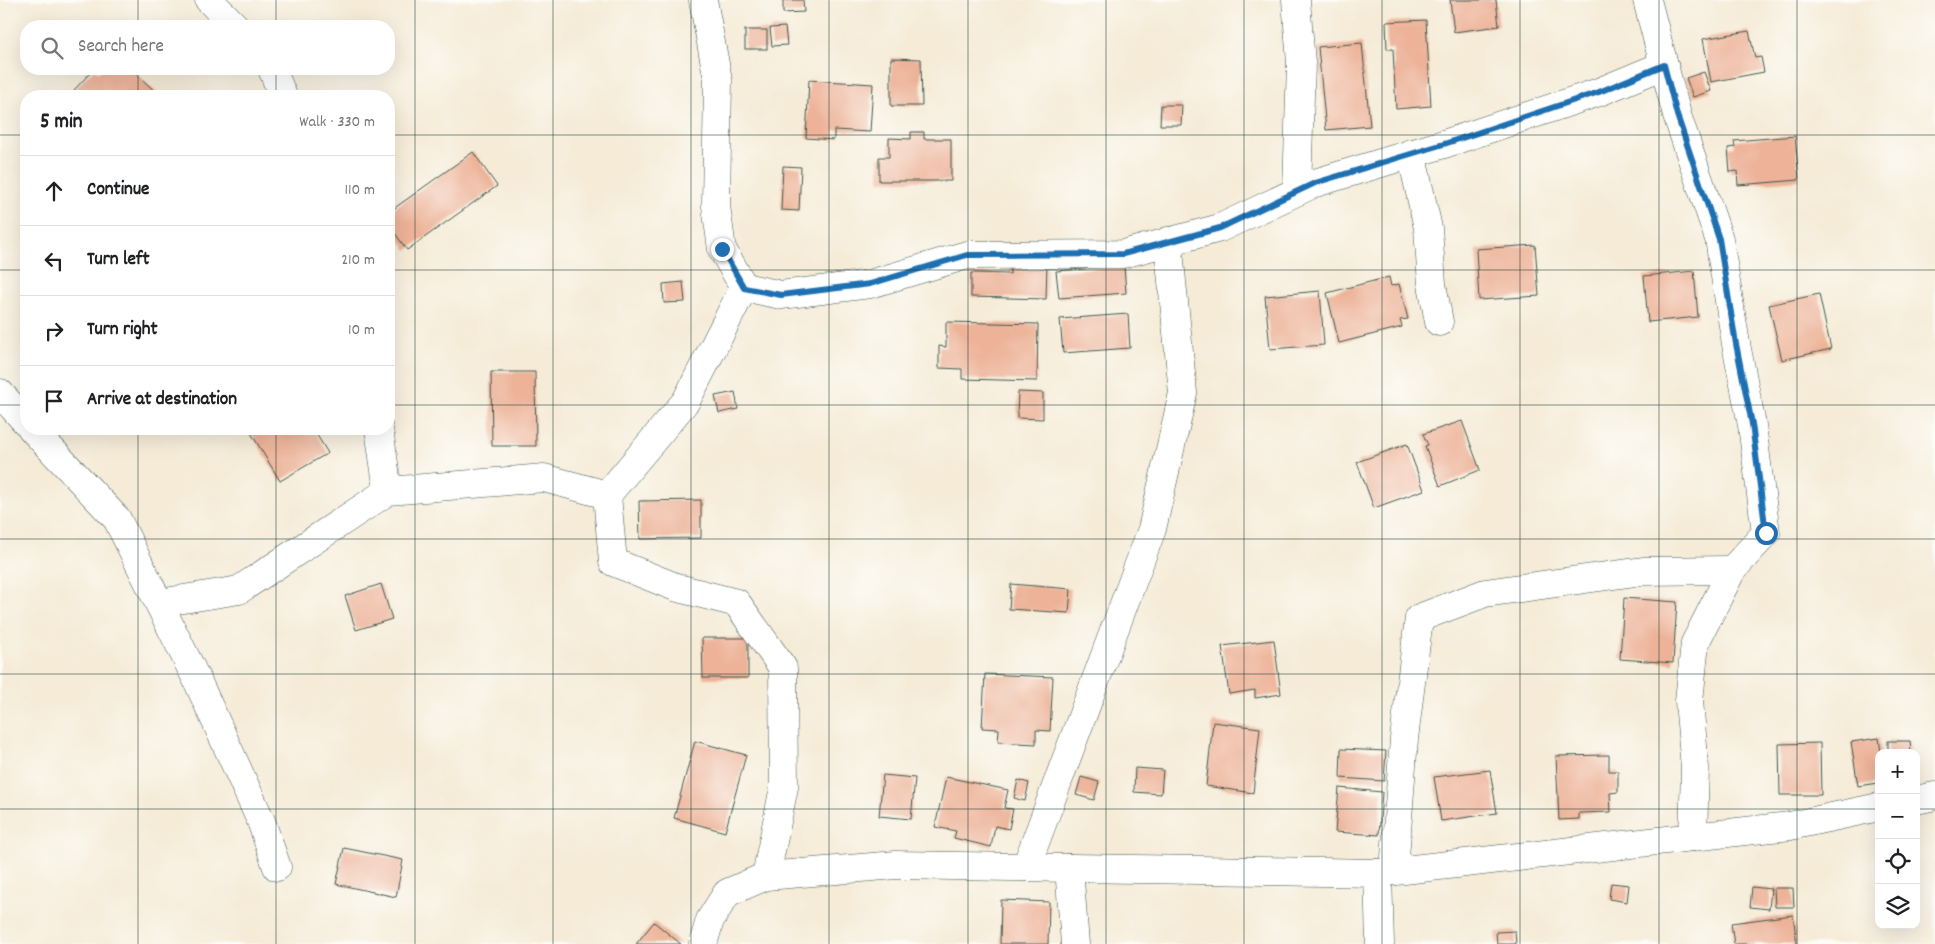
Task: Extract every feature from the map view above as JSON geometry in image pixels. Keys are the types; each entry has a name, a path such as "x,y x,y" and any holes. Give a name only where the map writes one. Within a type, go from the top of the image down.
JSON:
{"street":[{"path":"209,0 229,20"},
{"path":"702,0 718,80 716,206 722,249 744,288 781,295 870,284 967,255 1123,254 1220,228 1315,183 1411,154 1599,92 1664,65"},
{"path":"1296,0 1301,63 1297,191"},
{"path":"1646,0 1677,115 1719,239 1753,434 1766,533 1732,570 1695,643 1689,701 1694,768 1693,837"},
{"path":"274,75 281,90"},
{"path":"1411,154 1428,228 1432,284 1439,322"},
{"path":"1026,867 1152,529 1184,393 1168,242"},
{"path":"744,288 686,401 607,495 613,562 678,588 737,603 783,668 784,787 766,876"},
{"path":"0,393 20,415"},
{"path":"38,435 118,519 197,680 261,820 277,867"},
{"path":"380,435 388,491"},
{"path":"159,603 240,590 388,491 544,478 607,495"},
{"path":"1380,944 1386,872 1419,618 1486,593 1643,571 1732,570"},
{"path":"1920,799 1935,796"},
{"path":"703,944 710,920 727,893 766,876 896,865 1386,872 1790,826 1875,808"},
{"path":"1069,868 1075,944"}],"building":[{"path":"783,0 803,0 804,12 783,13"},
{"path":"1450,0 1496,0 1499,26 1454,32"},
{"path":"1426,20 1431,106 1396,109 1393,49 1387,49 1386,22"},
{"path":"785,27 787,45 772,46 770,28"},
{"path":"745,30 767,30 767,49 745,49"},
{"path":"1749,31 1755,58 1761,57 1764,72 1711,82 1703,39"},
{"path":"1362,43 1370,126 1326,130 1318,47"},
{"path":"891,58 921,59 922,106 891,106"},
{"path":"1704,72 1711,91 1693,97 1686,78"},
{"path":"88,75 137,75 154,90 74,90"},
{"path":"809,80 873,84 870,132 834,130 834,140 806,138"},
{"path":"1161,105 1182,105 1181,125 1160,125"},
{"path":"911,132 924,132 924,139 951,139 951,181 879,181 879,157 889,157 889,138 911,139"},
{"path":"1795,136 1799,180 1738,185 1737,171 1730,172 1728,148 1735,147 1734,141"},
{"path":"473,152 497,186 407,250 395,233 395,208"},
{"path":"783,166 801,167 799,211 781,210"},
{"path":"1535,245 1539,296 1479,300 1476,249"},
{"path":"1010,261 1047,262 1046,299 971,297 971,273 1010,274"},
{"path":"1124,266 1126,293 1059,298 1056,271"},
{"path":"1694,271 1698,317 1648,322 1644,276"},
{"path":"1389,277 1391,286 1399,284 1408,319 1400,320 1402,327 1339,343 1327,293"},
{"path":"683,282 685,302 664,303 663,284"},
{"path":"1320,291 1324,345 1270,349 1265,296"},
{"path":"1819,294 1831,349 1782,360 1769,305"},
{"path":"1128,314 1130,348 1063,353 1060,319"},
{"path":"946,322 1038,324 1037,381 962,379 962,369 939,368 939,346 946,347"},
{"path":"491,372 535,372 536,446 492,446"},
{"path":"735,392 738,409 719,413 715,396"},
{"path":"1018,392 1043,393 1043,419 1017,418"},
{"path":"1462,421 1480,470 1440,486 1425,446 1428,445 1423,434"},
{"path":"252,435 317,435 328,453 280,481"},
{"path":"1407,444 1424,490 1374,508 1357,462"},
{"path":"701,500 701,538 640,539 639,501"},
{"path":"381,584 392,619 356,630 345,596"},
{"path":"1011,584 1071,589 1069,613 1009,609"},
{"path":"1624,598 1677,602 1673,663 1620,659"},
{"path":"702,638 748,638 748,678 703,678"},
{"path":"1274,640 1281,694 1255,698 1255,690 1229,694 1222,646"},
{"path":"985,674 1053,677 1050,731 1036,730 1036,744 998,742 999,729 982,728"},
{"path":"1213,722 1260,728 1253,793 1206,786"},
{"path":"1879,738 1880,749 1875,749 1875,784 1858,786 1851,742"},
{"path":"695,741 746,755 725,832 674,818"},
{"path":"1888,741 1910,741 1911,749 1888,749"},
{"path":"1820,743 1821,795 1780,795 1779,744"},
{"path":"1341,749 1386,751 1384,781 1340,778"},
{"path":"1609,755 1609,771 1618,771 1618,792 1610,793 1611,812 1579,813 1579,819 1559,820 1556,756"},
{"path":"1135,768 1163,770 1161,794 1134,792"},
{"path":"1490,770 1497,813 1441,821 1434,777"},
{"path":"883,775 915,778 911,819 879,816"},
{"path":"946,777 1008,790 1004,808 1013,809 1009,829 995,826 991,847 954,838 956,831 935,827"},
{"path":"1081,777 1099,782 1094,800 1076,795"},
{"path":"1018,780 1029,783 1025,801 1014,798"},
{"path":"1339,788 1382,792 1379,835 1335,832"},
{"path":"344,848 403,860 396,897 336,884"},
{"path":"1611,883 1629,885 1627,902 1609,899"},
{"path":"1752,887 1771,889 1769,909 1750,907"},
{"path":"1774,888 1793,888 1794,907 1775,907"},
{"path":"1001,900 1049,902 1048,944 1000,944"},
{"path":"1793,915 1797,944 1734,944 1731,923"},
{"path":"654,922 681,944 636,944"},
{"path":"1515,931 1516,944 1497,944 1496,932"}],"route":[{"path":"722,249 744,288 781,295 870,284 967,255 1123,254 1220,228 1315,183 1447,143 1599,92 1664,65 1677,115 1719,239 1736,344 1752,424 1766,533"}]}
